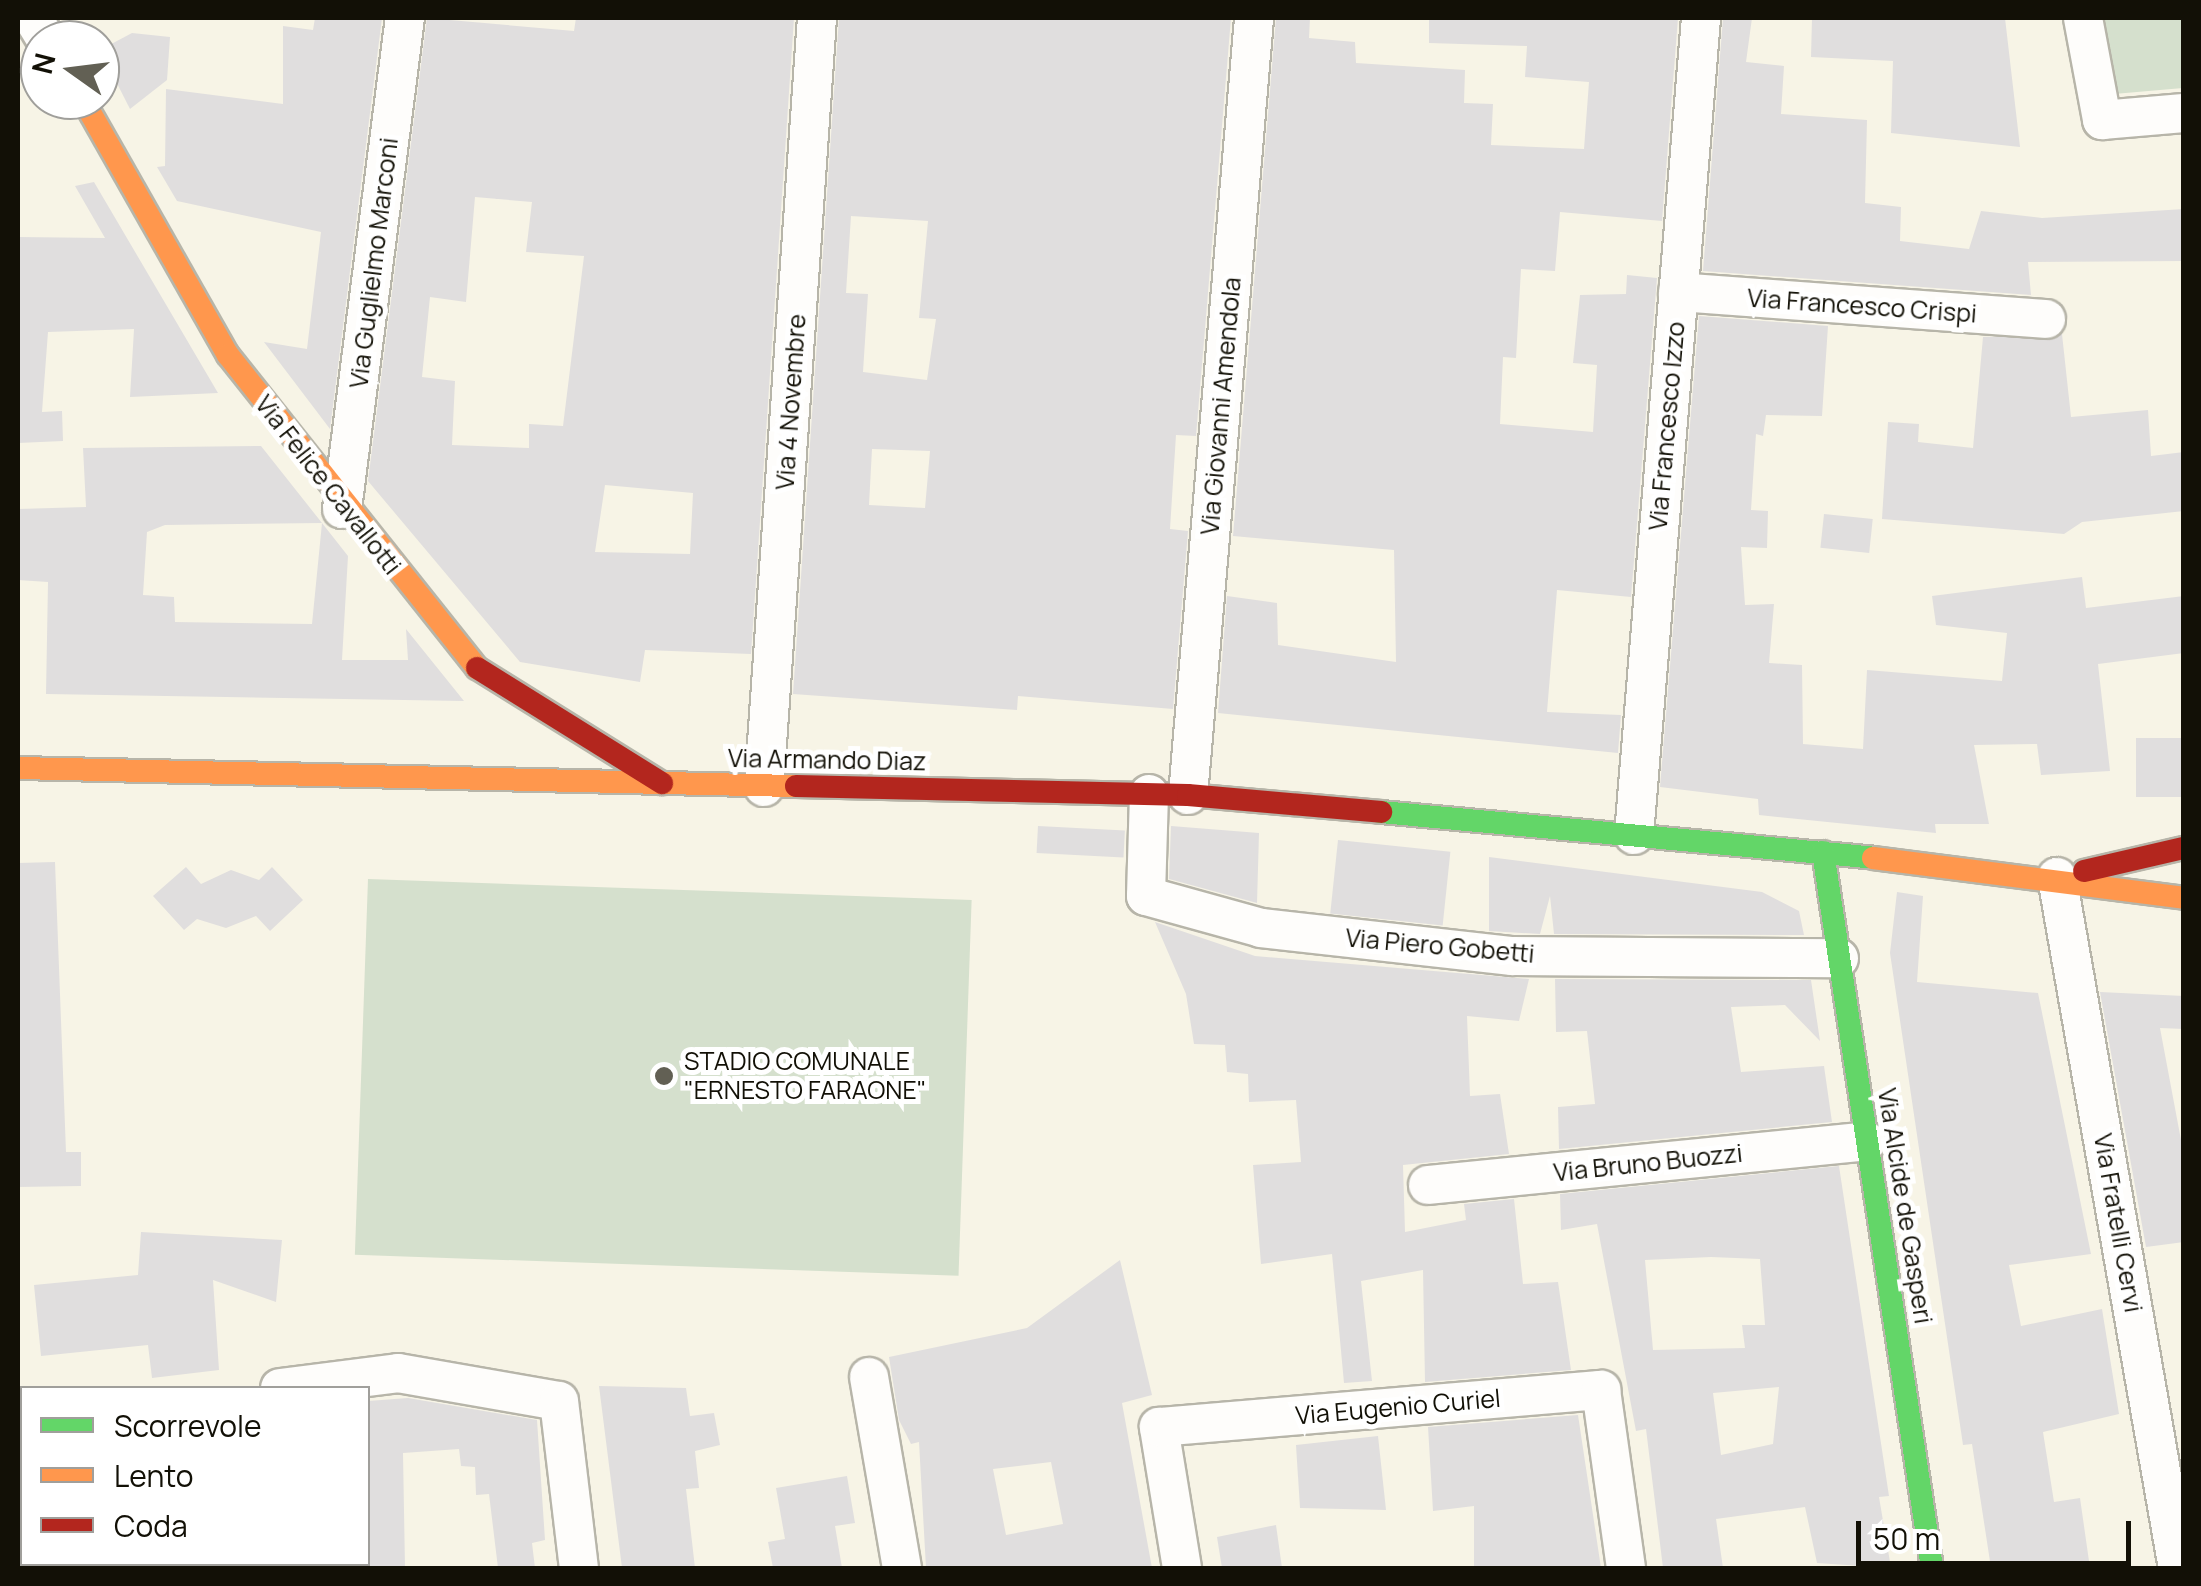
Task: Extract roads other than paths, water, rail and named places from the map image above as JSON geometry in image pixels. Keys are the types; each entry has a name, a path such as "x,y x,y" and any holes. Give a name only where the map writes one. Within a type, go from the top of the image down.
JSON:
{"street":[{"name":"Via Guglielmo Marconi","path":"342,509 405,18"},
{"name":"Via 4 Novembre","path":"764,787 817,18"},
{"name":"Via Giovanni Amendola","path":"1188,795 1254,18"},
{"name":"Via Francesco Izzo","path":"1634,835 1701,18"},
{"path":"2083,18 2102,120 2184,112"},
{"name":"Via Felice Cavallotti","path":"93,120 228,355 342,509 485,678 664,785"},
{"name":"Via Francesco Crispi","path":"1678,292 2046,319"},
{"name":"Via Armando Diaz","path":"18,768 1188,795 1823,852 2057,877 2184,898"},
{"name":"Via Piero Gobetti","path":"1149,794 1146,896 1261,928 1512,956 1839,958"},
{"path":"2057,877 2184,848"},
{"name":"Via Alcide de Gasperi","path":"1823,852 1932,1568"},
{"name":"Via Fratelli Cervi","path":"2057,877 2178,1568"},
{"name":"Via Bruno Buozzi","path":"1428,1185 1867,1142"},
{"path":"295,1386 398,1372 559,1401 579,1568"},
{"path":"869,1376 902,1568"},
{"name":"Via Eugenio Curiel","path":"1182,1568 1159,1427 1601,1390 1626,1568"}],"place":[{"name":"STADIO COMUNALE \"ERNESTO FARAONE\"","path":"664,1076"}]}
